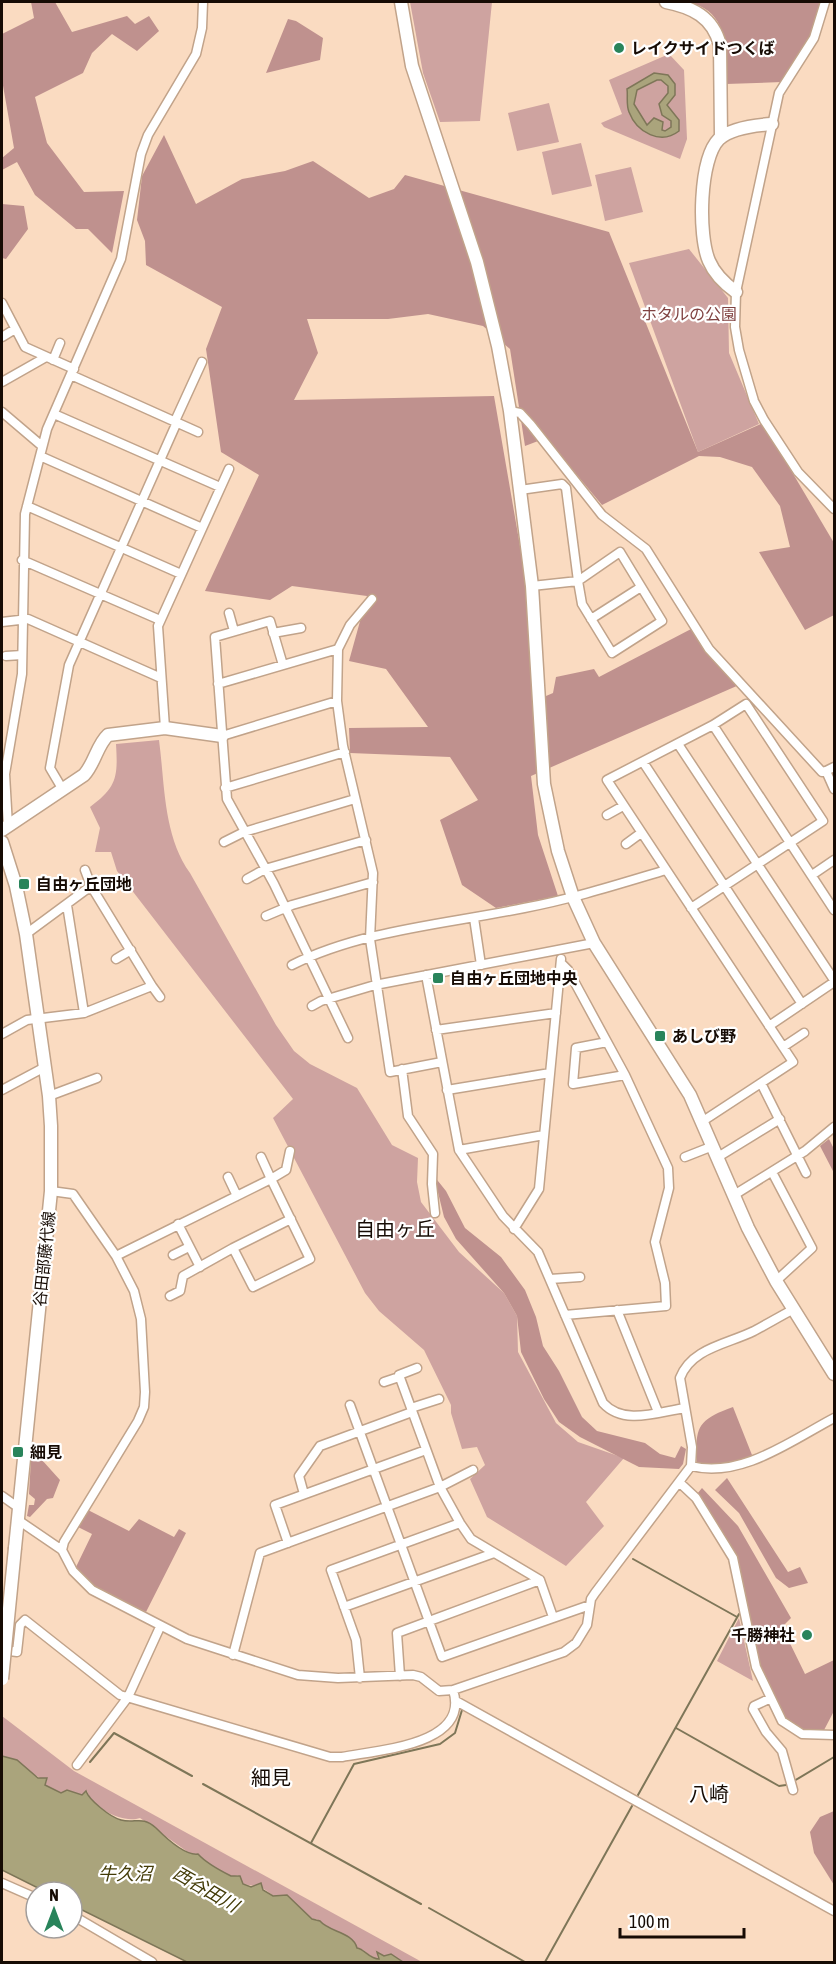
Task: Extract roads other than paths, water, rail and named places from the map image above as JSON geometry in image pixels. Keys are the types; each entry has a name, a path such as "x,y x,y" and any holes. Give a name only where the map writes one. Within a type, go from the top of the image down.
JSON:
{"street":[{"path":"5,828 5,774 22,674 22,525 42,446 121,259 137,168 144,144 196,54 202,28 203,2"},
{"path":"401,2 412,66 477,262 498,346 510,411 532,586 544,784 558,851 573,897 594,943 673,1067 703,1121 734,1195 776,1281 834,1374"},
{"path":"666,2 688,6 701,14 717,34 720,45 721,137"},
{"path":"825,2 814,38 779,93 736,292 735,327 739,350 754,401 792,464 834,509"},
{"path":"736,292 712,268 705,248 704,182 714,146 721,137 772,124"},
{"path":"2,303 25,347 198,432"},
{"path":"2,337 15,329"},
{"path":"2,382 50,359 60,343"},
{"path":"63,790 50,768 69,665 202,362"},
{"path":"510,411 520,413 531,425 602,515 646,549 709,649 822,772 834,767"},
{"path":"2,412 42,446"},
{"path":"54,414 220,487"},
{"path":"40,456 202,528"},
{"path":"165,728 160,620 229,469"},
{"path":"520,490 562,484 566,488 578,581 582,604 612,653 662,621 620,552 578,581 532,586"},
{"path":"27,506 181,574"},
{"path":"22,560 160,620"},
{"path":"591,619 641,586"},
{"path":"372,599 350,625 338,649 337,701 345,752 352,774 355,799 366,840 373,882 370,939 375,985 390,1072 442,1062"},
{"path":"229,613 234,631"},
{"path":"2,622 22,619 161,678"},
{"path":"283,665 270,621 215,637 225,788 227,799 266,869 348,1038"},
{"path":"273,633 301,628"},
{"path":"218,684 338,649"},
{"path":"6,656 22,655"},
{"path":"5,828 63,790 91,767 101,742 108,735 165,728 222,736 337,701"},
{"path":"691,908 823,821 746,704 713,725 607,780 623,806 793,1062 703,1121"},
{"path":"713,725 834,910"},
{"path":"678,744 834,981 770,1026"},
{"path":"225,788 345,752"},
{"path":"643,762 802,1004"},
{"path":"826,771 834,789"},
{"path":"224,842 244,832 355,799"},
{"path":"607,815 623,806"},
{"path":"626,844 641,833"},
{"path":"247,879 266,869 366,840"},
{"name":"谷田部藤代線","path":"2,842 16,886 26,934 50,1096 51,1191 2,1679"},
{"path":"812,875 834,860"},
{"path":"85,870 91,886 160,997"},
{"path":"292,965 309,957 370,939 573,897 666,870"},
{"path":"266,916 284,908 373,882"},
{"path":"26,934 91,886"},
{"path":"67,905 84,1013"},
{"path":"474,918 481,965"},
{"path":"312,1006 375,985 594,943"},
{"path":"116,959 131,950"},
{"path":"514,1229 537,1194 562,950"},
{"path":"561,963 568,970 625,1075 661,1150 669,1175 669,1188 655,1242 665,1283 666,1306 565,1314"},
{"path":"426,975 459,1150 464,1162 514,1229 538,1252 597,1391 608,1408 625,1416 685,1408"},
{"path":"2,1034 27,1020 84,1013 152,986"},
{"path":"436,1030 556,1013"},
{"path":"783,1047 804,1033"},
{"path":"607,1042 576,1048 573,1084 625,1075"},
{"path":"2,1090 45,1066"},
{"path":"402,1069 408,1116 433,1154 432,1184 435,1213"},
{"path":"447,1090 550,1073"},
{"path":"50,1096 97,1078"},
{"path":"761,1083 806,1173"},
{"path":"686,1157 715,1152 780,1119"},
{"path":"734,1195 798,1155 834,1127"},
{"path":"459,1150 544,1135"},
{"path":"116,1256 286,1170 290,1151"},
{"path":"233,1248 253,1287 310,1259 261,1157"},
{"path":"772,1172 812,1248 776,1281"},
{"path":"228,1178 237,1196"},
{"path":"51,1191 72,1194 116,1256 134,1292 141,1319 144,1407 64,1542 62,1550"},
{"path":"170,1296 180,1291 183,1276 291,1219"},
{"path":"178,1224 200,1267"},
{"path":"173,1255 189,1247"},
{"path":"550,1279 580,1277"},
{"path":"617,1310 658,1412"},
{"path":"2,1496 18,1514 62,1550 73,1571 92,1590 160,1627 233,1655 298,1675 360,1678 421,1677 439,1691 453,1689 564,1652 582,1636 587,1625 590,1605 598,1588 691,1466 692,1447 680,1378 690,1362 700,1353 753,1332 792,1310"},
{"path":"384,1382 417,1368"},
{"path":"399,1377 440,1487 460,1523 471,1539 540,1580 553,1617"},
{"path":"304,1494 298,1476 320,1446 440,1399"},
{"path":"350,1405 442,1658 590,1605"},
{"path":"691,1466 721,1469 746,1463 834,1418"},
{"path":"288,1543 275,1505 426,1450"},
{"path":"233,1655 260,1553 440,1487 473,1470"},
{"path":"680,1482 696,1498 734,1558 756,1667 769,1699 782,1721 792,1730 802,1734 834,1735"},
{"path":"360,1678 356,1640 331,1570 460,1523"},
{"path":"344,1607 494,1553"},
{"path":"400,1676 397,1633 540,1580"},
{"path":"2,1650 17,1652 20,1625 25,1620 107,1686 128,1697 309,1753 342,1757 431,1738 448,1724 456,1701 453,1689"},
{"path":"77,1765 128,1697 160,1627"},
{"path":"769,1699 754,1706 753,1710 766,1732 782,1751 793,1790"},
{"path":"456,1701 834,1911"},
{"path":"2,1883 24,1893"},
{"path":"84,1922 152,1962"}],"water":[{"path":"654,73 668,75 675,84 675,95 667,105 679,120 679,131 665,137 657,137 644,131 629,112 627,89","holes":["661,80 668,86 668,93 659,104 662,115 671,121 671,127 665,131 662,130 663,122 654,118 647,125 634,104 637,90"]},
{"name":"牛久沼","path":"2,1756 17,1760 38,1778 47,1778 45,1785 61,1793 67,1790 82,1795 86,1791 95,1803 116,1818 151,1824 181,1849 198,1854 209,1864 231,1876 240,1876 243,1884 251,1887 261,1883 263,1890 273,1896 287,1895 312,1919 346,1935 357,1948 372,1957 379,1959 377,1952 384,1956 391,1954 403,1962 187,1962 84,1911 84,1880 24,1881 2,1870"}],"waterway":[{"path":"633,1559 737,1617"},
{"path":"638,1795 739,1614"},
{"path":"311,1843 354,1764 440,1744 455,1733 462,1710"},
{"path":"676,1728 779,1786 786,1785"},
{"path":"90,1762 114,1733 192,1776"},
{"path":"794,1781 834,1757"},
{"path":"203,1784 421,1904"},
{"path":"545,1962 632,1806"},
{"path":"429,1908 525,1962"}],"place":[{"name":"レイクサイドつくば","path":"619,48"},
{"name":"自由ヶ丘団地","path":"24,884"},
{"name":"自由ヶ丘団地中央","path":"438,978"},
{"name":"あしび野","path":"660,1036"},
{"name":"細見","path":"18,1452"},
{"name":"千勝神社","path":"807,1635"}],"district":[{"name":"自由ヶ丘","path":"395,1228"},
{"name":"細見","path":"271,1777"},
{"name":"八崎","path":"709,1793"}],"park label":[{"name":"ホタルの公園","path":"689,314"}],"water label":[{"name":"西谷田川","path":"206,1889"}]}
